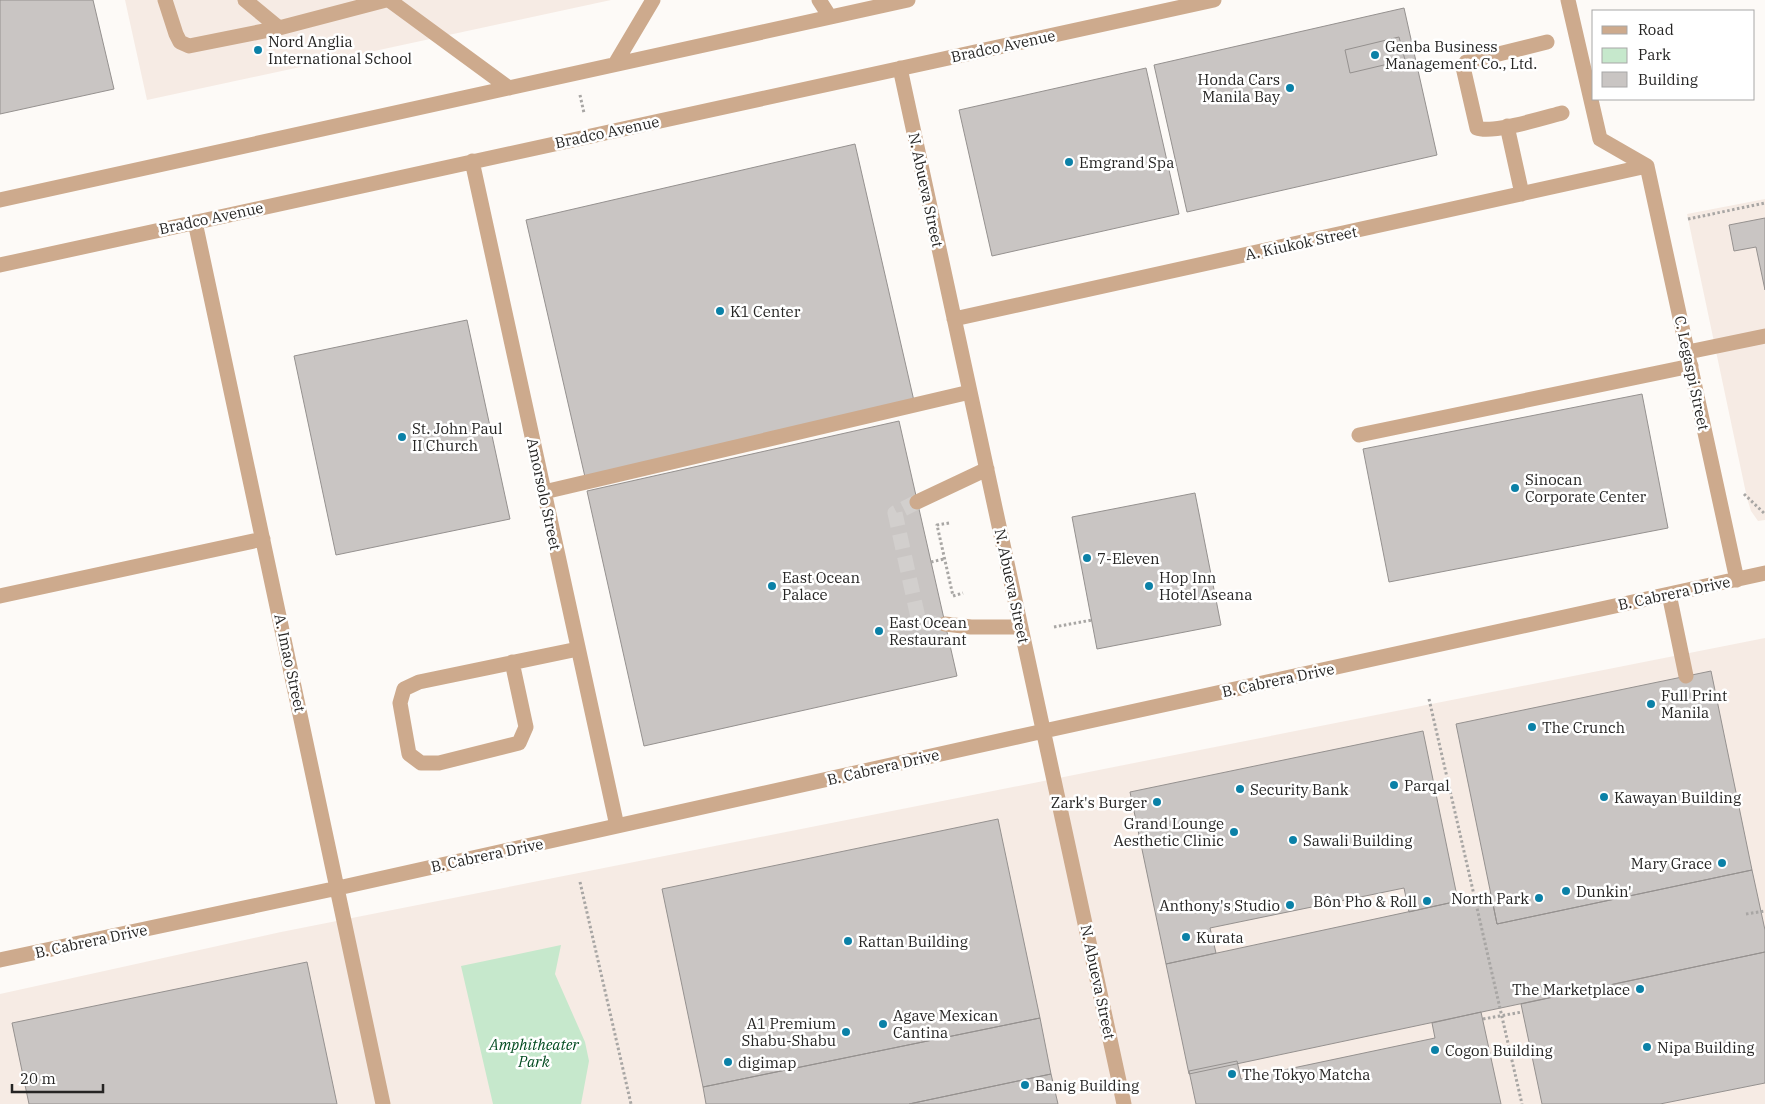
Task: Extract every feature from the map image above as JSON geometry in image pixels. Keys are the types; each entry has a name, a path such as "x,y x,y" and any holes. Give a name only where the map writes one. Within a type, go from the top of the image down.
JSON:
{"street":[{"path":"165,0 180,42 189,46 279,28 387,0 509,88"},
{"path":"245,0 279,28"},
{"path":"615,64 653,0"},
{"path":"819,0 830,17"},
{"path":"0,200 830,17 851,6 908,0"},
{"path":"1118,21 1160,0"},
{"name":"Bradco Avenue","path":"0,265 1214,0"},
{"path":"1568,0 1600,139 1647,166"},
{"path":"1547,42 1466,62 1463,67 1476,128 1483,130 1506,126 1562,113"},
{"name":"N. Abueva Street","path":"900,68 1124,1104"},
{"path":"1506,126 1522,194"},
{"name":"Amorsolo Street","path":"472,161 617,826"},
{"name":"A. Kiukok Street","path":"954,319 1647,166"},
{"name":"C. Legaspi Street","path":"1647,166 1737,580"},
{"name":"A. Imao Street","path":"195,222 383,1104"},
{"path":"1359,435 1689,359 1765,336"},
{"path":"544,492 970,392"},
{"path":"917,502 987,469"},
{"path":"0,596 263,539"},
{"name":"B. Cabrera Drive","path":"0,960 338,888 1765,573"},
{"path":"1669,594 1686,676"},
{"path":"945,624 1021,627"},
{"path":"512,662 526,727 524,736 519,742 439,763 421,763 409,754 400,703 404,689 419,682 512,662 578,649"}],"path":[{"path":"576,73 589,136"},
{"path":"1688,219 1765,203"},
{"path":"1744,494 1765,514"},
{"path":"949,523 937,525 953,596 963,593"},
{"path":"931,562 944,559"},
{"path":"1054,627 1092,620"},
{"path":"1429,699 1522,1104"},
{"path":"580,882 631,1104"},
{"path":"1746,914 1765,910"},
{"path":"1483,1019 1522,1012"}],"shaded area":[{"name":"Nord Anglia International School","path":"125,0 611,0 147,100"},
{"path":"1765,199 1765,520 1758,521 1751,511 1747,498 1687,214"},
{"name":"Parqal","path":"1765,638 1765,1104 0,1104 0,994 281,932"}],"green space":[{"name":"Amphitheater Park","path":"561,945 555,974 585,1042 589,1061 581,1104 493,1104 461,966"}],"building":[{"path":"0,0 93,0 114,89 0,114"},
{"name":"Honda Cars Manila Bay","path":"1404,8 1437,155 1187,212 1154,65"},
{"name":"Genba Business Management Co., Ltd.","path":"1399,37 1405,60 1350,73 1345,50"},
{"name":"Emgrand Spa","path":"1146,68 1179,214 992,256 959,110"},
{"name":"K1 Center","path":"855,144 914,401 585,477 526,220"},
{"path":"1765,218 1765,290 1756,247 1734,251 1729,225"},
{"name":"St. John Paul II Church","path":"467,320 510,519 336,555 294,356"},
{"name":"Sinocan Corporate Center","path":"1642,394 1668,528 1389,582 1363,449"},
{"name":"East Ocean Palace","path":"899,421 957,676 644,746 587,491"},
{"name":"Hop Inn Hotel Aseana","path":"1195,493 1221,625 1097,649 1072,517"},
{"name":"Kawayan Building","path":"1711,671 1752,870 1497,924 1456,724"},
{"name":"Sawali Building","path":"1423,731 1458,901 1409,912 1404,888 1210,928 1216,953 1166,964 1130,792"},
{"name":"Rattan Building","path":"998,819 1040,1018 703,1087 662,889"},
{"path":"1752,870 1765,930 1765,952 1189,1074 1166,964 1491,894 1497,924"},
{"name":"Nipa Building","path":"1765,952 1765,1083 1660,1104 1542,1104 1521,1004"},
{"path":"307,962 337,1104 29,1104 12,1023"},
{"name":"Cogon Building","path":"1481,1012 1501,1104 1196,1104 1189,1071 1237,1061 1241,1079 1435,1038 1432,1023"},
{"path":"1040,1018 1051,1074 909,1104 706,1104 703,1087"},
{"name":"Banig Building","path":"1051,1074 1058,1104 909,1104 942,1097"}],"tunnel":[{"path":"917,502 895,513 919,622 945,624"}],"place":[{"name":"Nord Anglia International School","path":"258,50"},
{"name":"Genba Business Management Co., Ltd.","path":"1375,55"},
{"name":"Honda Cars Manila Bay","path":"1290,88"},
{"name":"Emgrand Spa","path":"1069,162"},
{"name":"K1 Center","path":"720,311"},
{"name":"St. John Paul II Church","path":"402,437"},
{"name":"Sinocan Corporate Center","path":"1515,488"},
{"name":"7-Eleven","path":"1087,558"},
{"name":"East Ocean Palace","path":"772,586"},
{"name":"Hop Inn Hotel Aseana","path":"1149,586"},
{"name":"East Ocean Restaurant","path":"879,631"},
{"name":"Full Print Manila","path":"1651,704"},
{"name":"The Crunch","path":"1532,727"},
{"name":"Parqal","path":"1394,785"},
{"name":"Security Bank","path":"1240,789"},
{"name":"Kawayan Building","path":"1604,797"},
{"name":"Zark's Burger","path":"1157,802"},
{"name":"Grand Lounge Aesthetic Clinic","path":"1234,832"},
{"name":"Sawali Building","path":"1293,840"},
{"name":"Mary Grace","path":"1722,863"},
{"name":"Dunkin'","path":"1566,891"},
{"name":"North Park","path":"1539,898"},
{"name":"Bôn Pho & Roll","path":"1427,901"},
{"name":"Anthony's Studio","path":"1290,905"},
{"name":"Kurata","path":"1186,937"},
{"name":"Rattan Building","path":"848,941"},
{"name":"The Marketplace","path":"1640,989"},
{"name":"Agave Mexican Cantina","path":"883,1024"},
{"name":"A1 Premium Shabu-Shabu","path":"846,1032"},
{"name":"Nipa Building","path":"1647,1047"},
{"name":"Cogon Building","path":"1435,1050"},
{"name":"digimap","path":"728,1062"},
{"name":"The Tokyo Matcha","path":"1232,1074"},
{"name":"Banig Building","path":"1025,1085"}]}
